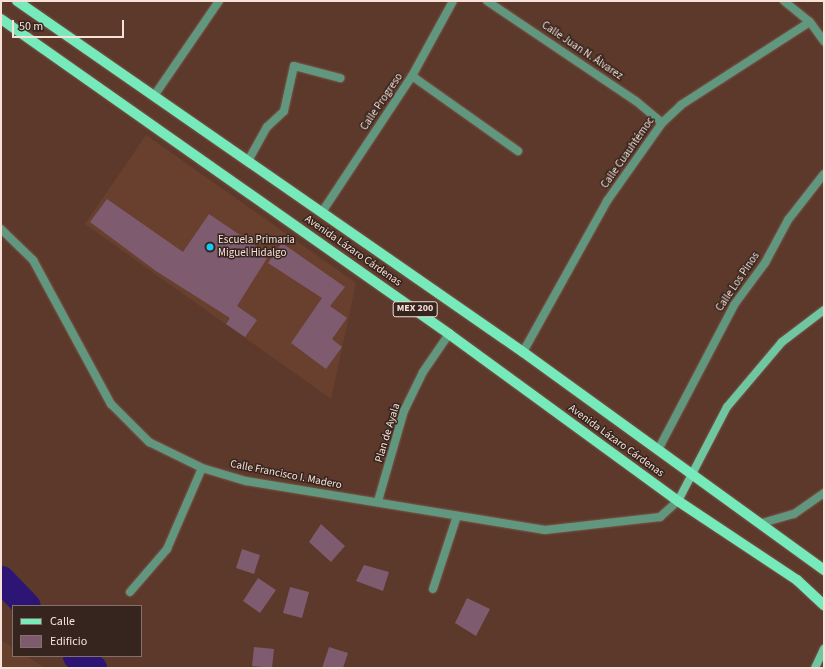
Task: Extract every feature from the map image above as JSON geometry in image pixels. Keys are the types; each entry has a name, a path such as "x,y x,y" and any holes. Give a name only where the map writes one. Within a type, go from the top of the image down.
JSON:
{"main road":[{"name":"Avenida Lázaro Cárdenas","path":"17,1 522,352 691,474 762,523 824,570"},
{"name":"Avenida Lázaro Cárdenas","path":"1,19 449,334 678,501 797,580 824,605"}],"street":[{"path":"154,96 219,1"},
{"name":"Calle Progreso","path":"322,212 412,76 453,1"},
{"name":"Calle Juan N. Álvarez","path":"487,1 625,93 662,123"},
{"path":"784,1 810,22 824,41"},
{"name":"Calle Cuauhtémoc","path":"522,352 607,201 662,123 681,105 810,22"},
{"path":"248,161 267,127 284,111 294,66 340,78"},
{"path":"412,76 518,151"},
{"name":"Calle Los Pinos","path":"658,450 734,305 765,263 788,220 824,174"},
{"name":"Calle Francisco I. Madero","path":"1,230 33,260 111,404 148,442 202,468 246,481 378,501 457,516 545,530 577,528 660,517 678,501"},
{"path":"678,501 727,407 782,342 824,310"},
{"name":"Plan de Ayala","path":"378,501 404,411 423,372 449,334"},
{"path":"130,592 167,549 202,468"},
{"path":"762,523 794,514 824,493"},
{"path":"434,590 457,516"},
{"path":"816,668 824,649"}],"shaded area":[{"name":"Escuela Primaria Miguel Hidalgo","path":"146,135 356,283 331,399 85,224"},
{"path":"1,640 12,647 12,657 28,657 45,668 1,668"}],"building":[{"path":"107,199 183,252 209,214 269,255 237,306 257,320 245,337 226,324 230,318 156,271 90,222"},
{"path":"282,243 345,287 330,306 347,318 332,339 342,347 326,369 291,343 322,298 268,263"},
{"path":"321,524 345,546 331,562 309,542"},
{"path":"242,549 260,555 254,574 236,568"},
{"path":"364,565 389,572 383,591 356,581"},
{"path":"258,578 276,590 260,613 243,601"},
{"path":"290,587 309,592 302,618 283,613"},
{"path":"467,598 490,609 476,636 455,623"},
{"path":"254,647 274,649 272,668 252,666"},
{"path":"329,647 348,653 343,668 322,668"}],"waterway":[{"path":"1,579 26,605"},
{"path":"77,657 93,668"}],"place":[{"name":"Escuela Primaria Miguel Hidalgo","path":"210,247"}]}
